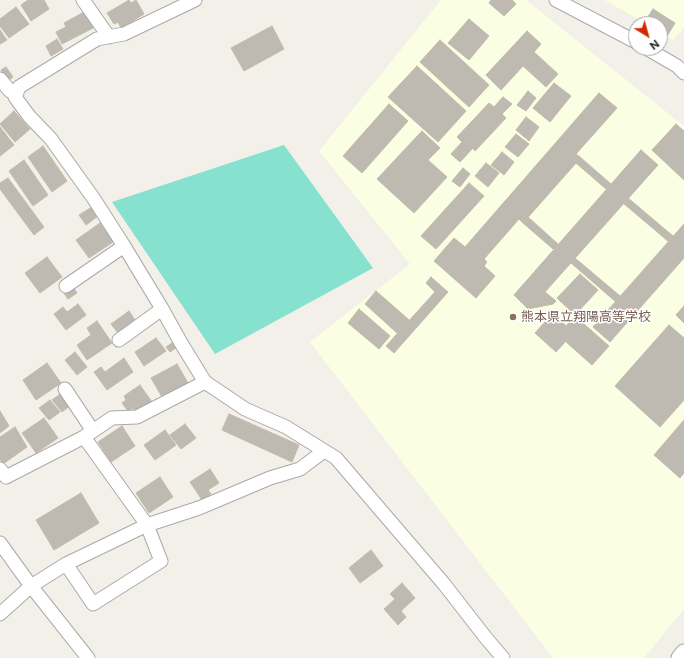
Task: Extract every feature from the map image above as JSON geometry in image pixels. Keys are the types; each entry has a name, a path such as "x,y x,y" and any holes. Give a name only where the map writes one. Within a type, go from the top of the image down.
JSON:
{"street":[{"path":"83,0 110,37"},
{"path":"195,0 124,34 97,39 19,86 15,97 29,116 51,138 94,199 124,246 205,382 245,409 286,427 336,458 444,584 502,658"},
{"path":"556,0 628,38"},
{"path":"662,56 682,66"},
{"path":"0,79 10,91 17,93"},
{"path":"66,286 124,246"},
{"path":"119,340 162,309"},
{"path":"2,476 88,434 112,418 137,417 205,382"},
{"path":"65,389 88,434 147,525 161,561 93,604 66,564"},
{"path":"0,614 31,586 66,564 147,525 199,508 270,478 300,469 324,451"},
{"path":"0,543 31,586 88,658"},
{"path":"680,658 684,653"}],"shaded area":[{"name":"熊本県立翔陽高等学校","path":"441,0 526,0 684,126 684,609 644,658 553,658 310,342 410,264 319,151"},
{"path":"605,0 684,0 684,28 673,40 668,37 668,16 632,16"},
{"path":"284,145 373,268 215,354 112,202"}],"building":[{"path":"28,0 44,0 49,9 31,21 21,5"},
{"path":"129,0 131,3 136,0 144,14 121,28 118,22 114,24 107,13"},
{"path":"491,0 512,0 516,4 504,16 489,3"},
{"path":"16,7 29,24 9,38 0,26 0,19"},
{"path":"653,9 664,16 648,16"},
{"path":"84,12 93,28 62,44 56,32 66,27 64,23"},
{"path":"469,19 489,36 469,60 448,43"},
{"path":"668,19 675,23 668,34"},
{"path":"272,26 284,49 244,71 231,48"},
{"path":"0,30 7,40 0,44"},
{"path":"527,31 541,44 534,52 558,74 546,87 523,66 501,90 486,75"},
{"path":"57,39 63,49 51,56 46,46"},
{"path":"440,40 489,85 469,107 420,62"},
{"path":"417,66 466,111 438,142 388,97"},
{"path":"6,67 13,77 9,80 1,70"},
{"path":"554,83 571,96 550,122 533,108"},
{"path":"528,91 536,98 526,111 517,105"},
{"path":"599,93 617,108 576,154 580,157 576,163 523,223 519,219 484,259 487,262 484,266 495,276 476,298 434,261 454,238 465,247"},
{"path":"503,97 512,104 502,114 506,118 475,151 473,148 460,162 451,154 462,142 457,137 489,103 494,107"},
{"path":"389,104 408,121 362,173 343,156"},
{"path":"14,111 30,129 15,142 0,124"},
{"path":"526,117 539,127 529,141 516,130"},
{"path":"676,124 684,131 684,180 652,150"},
{"path":"0,127 14,145 0,156"},
{"path":"422,131 440,148 428,160 447,177 414,213 377,179"},
{"path":"516,134 529,144 518,157 505,147"},
{"path":"43,146 67,181 52,192 28,157"},
{"path":"641,150 658,165 545,292 556,301 553,304 528,309 514,295"},
{"path":"502,152 514,162 504,175 491,165"},
{"path":"580,157 611,184 606,189 576,163"},
{"path":"24,160 48,195 33,206 9,171"},
{"path":"486,163 499,173 488,187 475,176"},
{"path":"463,168 470,174 460,187 452,181"},
{"path":"8,178 44,227 34,235 0,189 0,183"},
{"path":"469,183 484,196 436,249 421,236"},
{"path":"628,198 673,236 669,242 623,203"},
{"path":"92,207 98,216 86,225 79,215"},
{"path":"528,217 558,244 553,249 523,223"},
{"path":"100,223 113,242 89,258 76,240"},
{"path":"684,224 684,258 610,342 593,327"},
{"path":"47,257 62,277 40,293 25,273"},
{"path":"575,258 620,296 616,302 571,263"},
{"path":"580,274 598,290 575,315 557,298"},
{"path":"431,277 448,292 394,353 386,346 435,292 426,283"},
{"path":"73,287 77,293 68,299 64,293"},
{"path":"376,291 409,320 397,333 365,304"},
{"path":"78,304 86,315 66,330 54,314 63,307 67,312"},
{"path":"684,306 684,323 676,315"},
{"path":"359,309 390,336 379,349 348,323"},
{"path":"129,311 135,320 118,333 111,324"},
{"path":"552,314 574,332 556,352 535,333"},
{"path":"575,316 609,346 592,365 565,341 574,332 566,326"},
{"path":"97,321 112,343 87,360 77,345 91,335 87,328"},
{"path":"669,325 684,338 684,400 660,427 615,386"},
{"path":"156,338 166,351 144,366 135,352"},
{"path":"172,343 176,348 170,352 166,347"},
{"path":"75,352 87,367 77,375 65,360"},
{"path":"124,358 133,372 107,390 94,372 101,367 105,372"},
{"path":"47,363 61,383 36,400 23,380"},
{"path":"177,364 188,383 162,397 151,378"},
{"path":"140,385 152,402 136,413 133,408 128,411 122,403 126,400 124,396"},
{"path":"63,392 72,404 62,412 52,400"},
{"path":"50,400 60,412 49,420 39,408"},
{"path":"0,411 9,426 0,433"},
{"path":"229,414 299,445 292,462 222,430"},
{"path":"44,418 58,438 36,453 22,433"},
{"path":"684,420 684,473 680,478 654,455"},
{"path":"185,424 196,438 181,449 170,435"},
{"path":"122,426 135,446 111,462 98,442"},
{"path":"15,427 27,447 3,464 0,459 0,437"},
{"path":"165,430 176,445 155,460 144,445"},
{"path":"210,469 219,483 208,490 211,494 202,500 190,482"},
{"path":"160,477 173,497 149,513 136,493"},
{"path":"81,493 99,523 54,550 36,520"},
{"path":"371,550 383,566 360,583 349,568"},
{"path":"402,583 415,598 401,611 406,617 398,625 384,609 395,599 390,594"}],"place":[{"name":"熊本県立翔陽高等学校","path":"513,317"}]}
